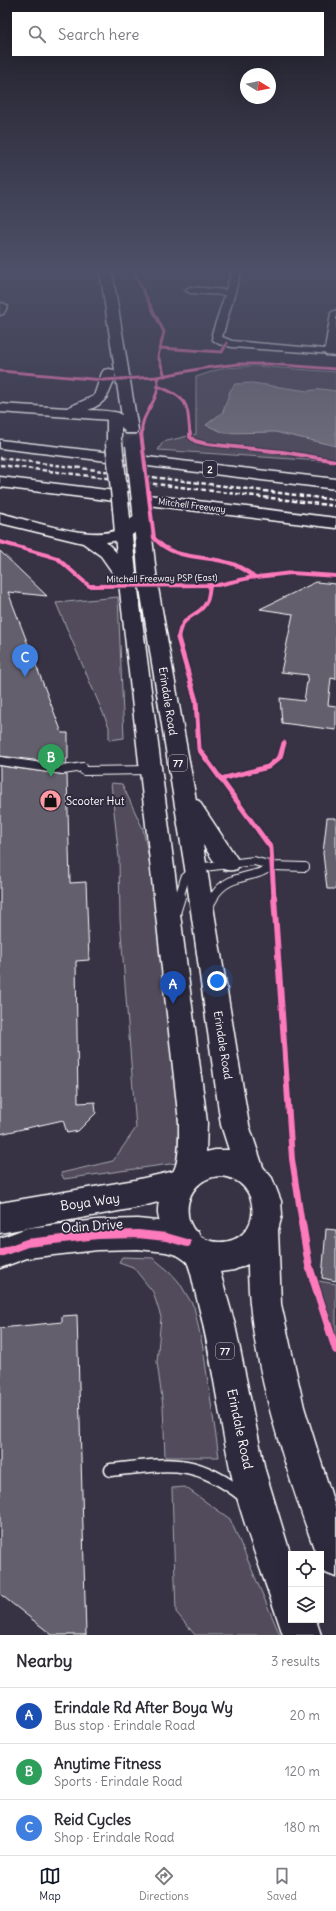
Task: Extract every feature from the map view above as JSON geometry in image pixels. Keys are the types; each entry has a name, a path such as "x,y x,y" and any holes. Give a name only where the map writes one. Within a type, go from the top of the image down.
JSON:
{"main road":[{"name":"Erindale Road","path":"105,347 114,416 114,443 128,582 152,770 193,1122 192,1149 183,1179 174,1195 172,1208 174,1220 179,1232 192,1247 213,1298 244,1453 258,1505 288,1596"},
{"name":"Erindale Road","path":"118,347 133,438 148,582 204,916 235,1125 252,1176"},
{"path":"66,412 99,400 102,396 109,373"},
{"path":"0,408 114,416 124,421 133,438"},
{"name":"2","path":"0,444 336,484"},
{"name":"Mitchell Freeway","path":"0,482 336,523"},
{"path":"0,518 89,539 123,534 131,530 141,514"},
{"path":"89,539 110,554 128,582"},
{"path":"183,791 206,832 229,864"},
{"name":"Erindale Road","path":"183,1179 197,1168 220,1163 237,1167 252,1176 260,1185 268,1208 267,1220 263,1231 256,1241 247,1249 223,1257 210,1255 192,1247"},
{"name":"Boya Way","path":"0,1218 47,1208 134,1195 183,1179"},
{"name":"Erindale Road","path":"263,1231 266,1312 312,1495 336,1559"},
{"name":"Odin Drive","path":"0,1253 27,1243 98,1235 138,1234 166,1237 192,1247"},
{"path":"298,1623 302,1635"}],"street":[{"path":"274,347 333,352"}],"lane":[{"path":"0,761 62,770 152,770"},
{"path":"171,928 184,878 196,868 254,861 272,866 305,867"},
{"path":"204,916 218,888 242,876 256,874 272,866"},
{"path":"110,1470 169,1464 190,1467 215,1476 258,1505"}],"shaded area":[{"path":"255,366 336,372 336,462 158,450 163,442 196,434 196,377 223,368"},
{"path":"252,383 308,391 321,389 336,391 336,446 275,432 225,433 206,425 223,412 230,391 235,384"},
{"path":"118,597 124,738 109,740 109,727 56,603"},
{"path":"111,783 122,784 143,829 153,877 182,1135 177,1163 64,1179 61,1173 113,1161 136,1128 120,919 119,858"},
{"path":"122,1257 153,1258 170,1272 179,1282 194,1307 203,1348 219,1457 165,1457 163,1406 157,1362 161,1317 153,1292 133,1267 119,1262"},
{"path":"313,1280 336,1284 336,1348"},
{"path":"185,1487 230,1519 280,1635 195,1635 176,1612 172,1488"}],"building":[{"path":"0,551 47,596 8,592 62,733 68,733 67,764 0,756"},
{"path":"316,582 336,584 336,679 331,678 328,705 336,706 336,730 282,723 280,698 304,701 308,675 281,672 293,614 260,609"},
{"path":"0,766 67,775 70,883 86,882 89,960 76,961 78,1103 95,1102 96,1113 78,1131 67,1133 63,1120 0,1134"},
{"path":"327,818 336,818 336,889 327,889 323,853"},
{"path":"326,1229 336,1230 336,1281 322,1278"},
{"path":"77,1315 86,1635 52,1635 0,1594 0,1328 62,1322 62,1316"}],"railway":[{"path":"0,458 336,500"},
{"path":"0,465 336,506"}],"cycle path":[{"path":"160,347 158,356 165,376"},
{"path":"159,348 222,352 225,347"},
{"path":"0,371 103,380 157,377 204,368 239,364 268,364 336,369"},
{"path":"157,377 159,384 156,397 141,429 153,537 164,548 175,553 233,564 244,569 255,577"},
{"path":"160,387 178,395 186,404 188,410 190,437 195,441 207,444 283,452 336,461"},
{"name":"Mitchell Freeway PSP (East)","path":"0,542 57,558 89,586 218,585 249,578 291,573 336,576"},
{"name":"Mitchell Freeway PSP (East)","path":"210,585 207,601 199,610 181,624 178,639 196,701 199,749 271,848 292,1159 309,1266 336,1350"},
{"path":"221,779 268,767 280,757 284,743"},
{"path":"0,1253 27,1243 98,1235 138,1234 166,1237 187,1243"}],"place":[{"name":"Reid Cycles","path":"25,677"},
{"name":"Anytime Fitness","path":"51,777"},
{"name":"Scooter Hut","path":"51,801"},
{"name":"Erindale Rd After Boya Wy","path":"173,1004"}]}
